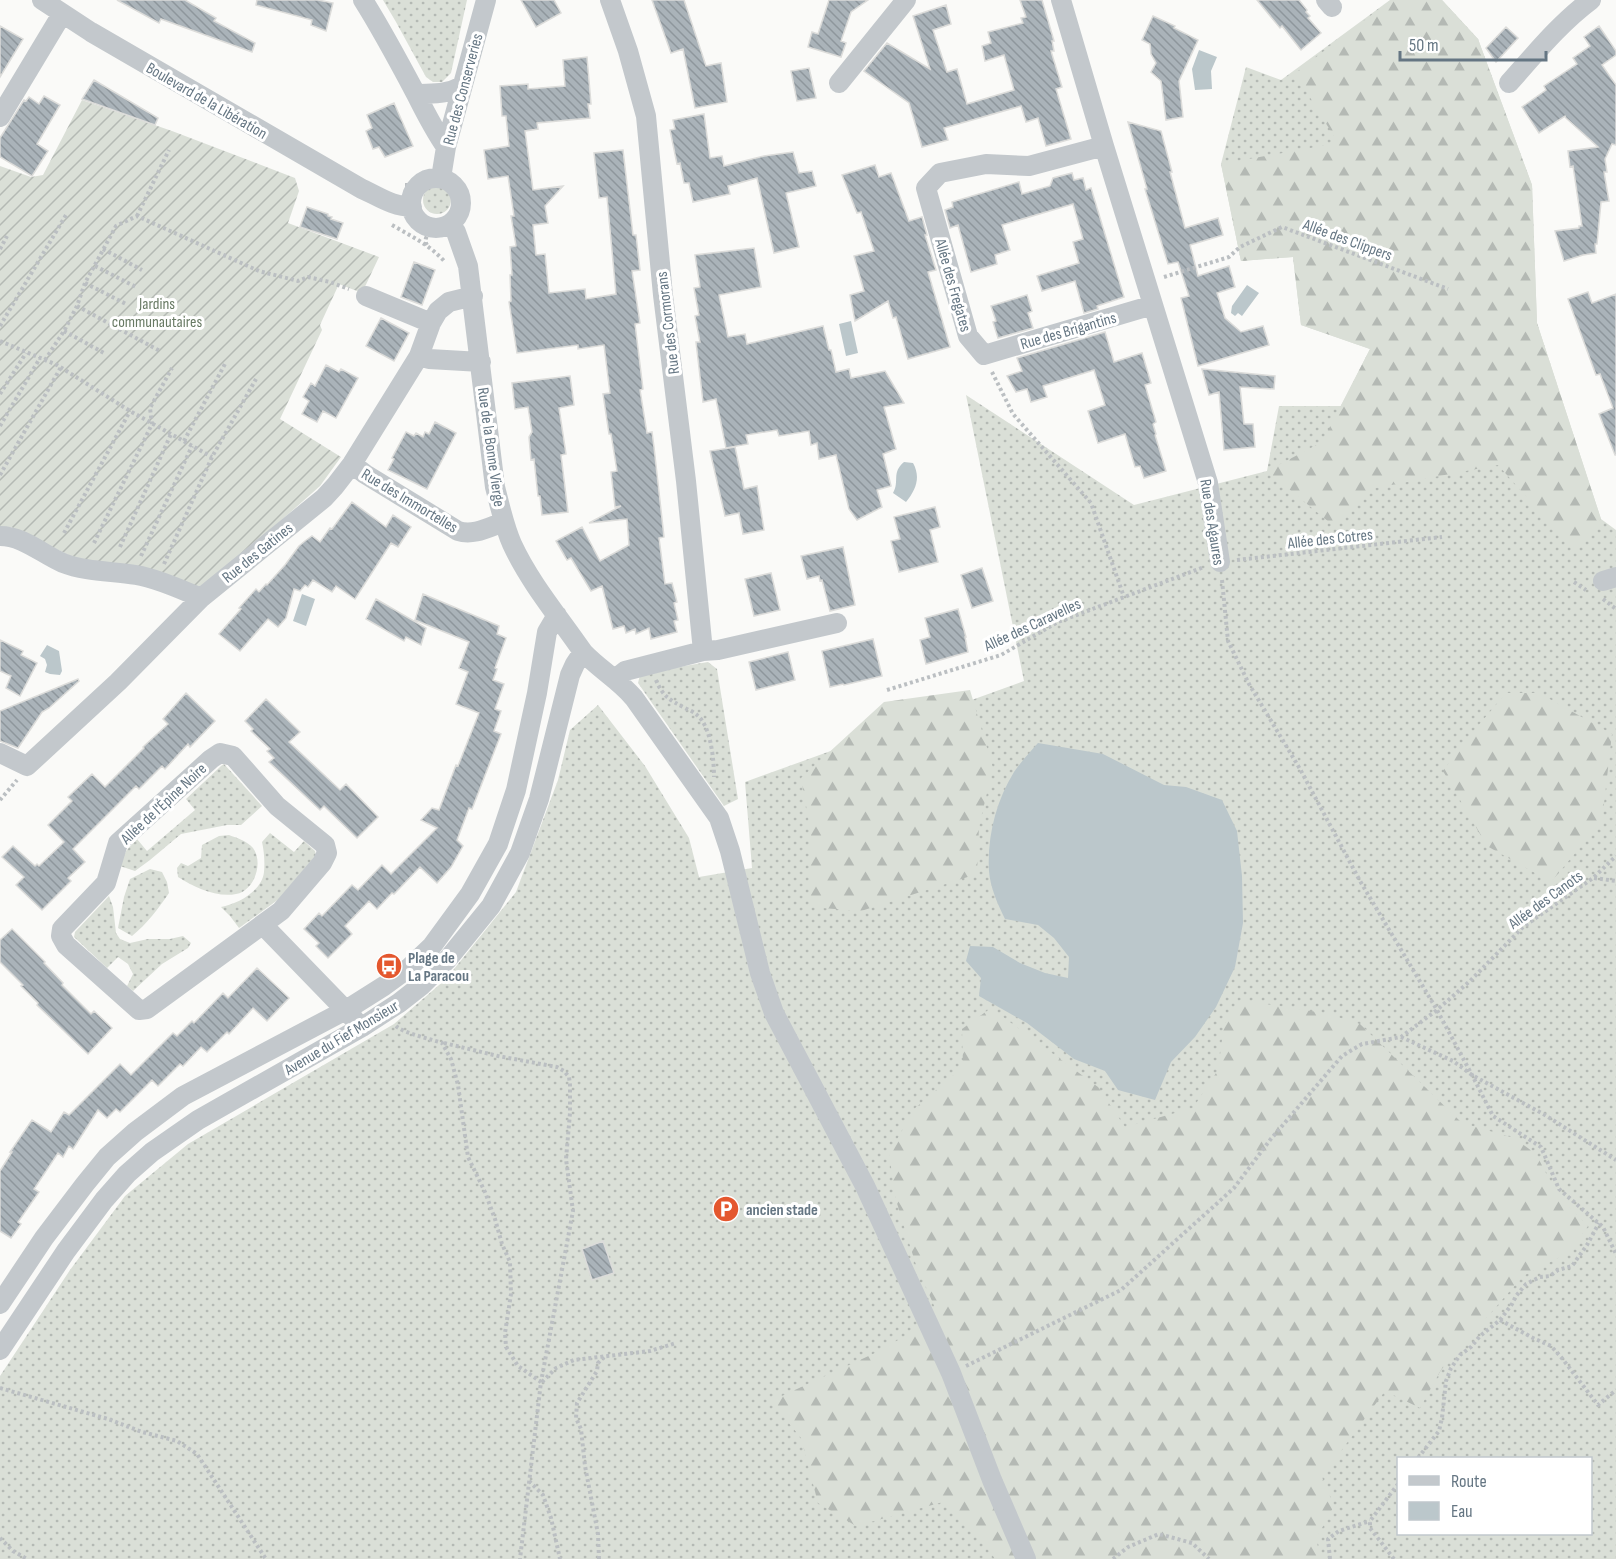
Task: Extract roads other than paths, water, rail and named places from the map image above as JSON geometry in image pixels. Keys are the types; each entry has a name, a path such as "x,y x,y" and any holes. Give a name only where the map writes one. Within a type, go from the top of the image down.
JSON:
{"street":[{"name":"Boulevard de la Libération","path":"42,0 62,14 362,189 393,204 412,207"},
{"path":"363,0 416,94 431,126 446,147"},
{"name":"Rue des Conserveries","path":"441,178 446,147 486,0"},
{"name":"Rue des Cormorans","path":"610,0 628,51 646,116 663,295 686,482 703,651"},
{"path":"839,83 906,0"},
{"name":"Rue des Agaures","path":"1061,0 1208,483 1220,562"},
{"path":"1509,83 1560,27 1591,0"},
{"path":"0,117 62,14"},
{"path":"416,94 440,94 462,86"},
{"name":"Allée des Fregates","path":"984,355 968,336 926,188 940,173 986,164 1029,166 1104,146"},
{"path":"441,178 454,185 461,198 461,206 459,213 437,232 419,221 414,215 412,199 414,191 425,180 441,178"},
{"name":"Rue de la Bonne Vierge","path":"437,232 456,232 468,266 495,487 512,543 523,566 583,652 594,665 626,688 718,818 730,851 760,973 774,1013 865,1186 951,1373 992,1480 1026,1559"},
{"path":"366,296 431,323"},
{"name":"Rue des Gatines","path":"0,753 27,766 118,682 201,598 324,498 352,464 419,356 438,311 449,302 473,296"},
{"name":"Rue des Brigantins","path":"984,355 1153,305"},
{"path":"419,356 429,359 481,362"},
{"name":"Rue des Immortelles","path":"352,464 458,531 473,533 504,522"},
{"path":"0,536 22,541 64,563 87,570 138,575 201,598"},
{"name":"Avenue du Fief Monsieur","path":"0,1304 44,1238 85,1184 107,1157 135,1132 183,1096 346,1011 410,967 432,946 470,894 498,844 516,790 537,693 547,632 557,615"},
{"path":"615,679 625,671 703,651 718,650 837,623"},
{"name":"Avenue du Fief Monsieur","path":"0,1350 66,1251 104,1200 152,1152 198,1120 362,1027 422,985 447,960 492,906 520,853 535,810 570,675 583,652"},
{"name":"Allée de l'Épine Noire","path":"220,753 233,756 277,806 325,845 327,853 322,863 296,895 264,925 147,1009 139,1010 66,945 61,936 62,929 106,883 118,843 220,753"},
{"path":"264,925 362,1027"}],"water":[{"path":"1199,50 1217,57 1211,71 1212,89 1195,90 1192,69"},
{"path":"1247,285 1259,293 1242,316 1238,313 1235,316 1231,313 1232,306"},
{"path":"851,321 858,353 846,356 839,324"},
{"path":"904,462 913,463 917,473 915,488 906,502 893,493 898,470"},
{"path":"302,594 315,599 306,626 293,621"},
{"path":"47,645 59,651 62,671 60,675 45,672 47,665 45,659 40,656"},
{"path":"1038,743 1103,754 1164,785 1186,787 1222,800 1237,831 1242,876 1243,923 1235,967 1216,1007 1195,1037 1171,1062 1155,1100 1118,1090 1105,1071 1074,1059 1027,1023 979,996 981,978 966,961 970,946 993,947 1020,963 1045,973 1068,978 1069,957 1054,938 1038,925 1005,919 990,877 991,832 1002,795 1014,772"}],"place":[{"name":"Plage de La Paracou","path":"389,966"},
{"name":"ancien stade","path":"726,1209"}],"park label":[{"name":"Jardins communautaires","path":"157,312"}]}
